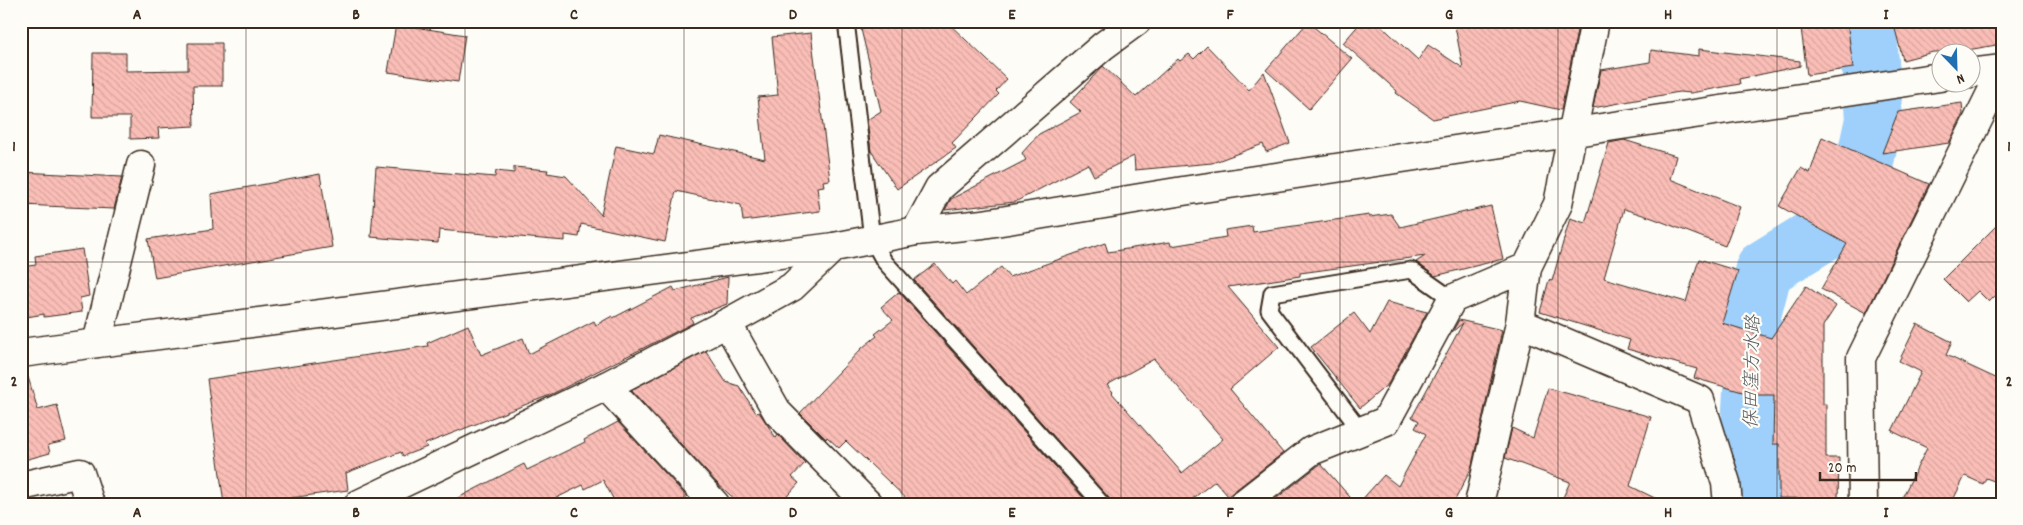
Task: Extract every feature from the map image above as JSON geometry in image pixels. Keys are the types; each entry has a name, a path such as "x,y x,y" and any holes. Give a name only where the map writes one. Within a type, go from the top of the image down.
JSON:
{"street":[{"path":"916,232 939,188 1103,46 1137,21"},
{"path":"1479,504 1520,323 1527,268 1558,204 1595,21"},
{"path":"1980,72 2002,70"},
{"path":"1863,504 1861,358 2002,70"},
{"path":"21,352 834,247 916,232 983,224 1572,131 1930,79"},
{"path":"97,343 142,165"},
{"path":"359,504 606,386 727,323 792,287 834,247"},
{"path":"1244,504 1311,451 1386,421 1452,299 1527,268"},
{"path":"727,323 778,413 868,504"},
{"path":"1520,323 1700,400 1726,483 1728,504"},
{"path":"606,386 710,502"},
{"path":"21,486 80,473 90,504"}],"lane":[{"path":"846,21 872,239 884,260 1102,504"},
{"path":"1361,431 1269,310 1272,293 1411,270 1452,299"}],"building":[{"path":"859,21 946,21 1007,79 996,91 999,94 952,143 956,148 897,189 871,151 867,120 881,111"},
{"path":"1362,21 1376,21 1418,60 1428,45 1463,68 1454,21 1579,21 1561,110 1520,101 1433,119 1396,93 1397,91 1343,43"},
{"path":"1847,21 1853,68 1807,75 1801,28"},
{"path":"1893,21 2002,21 2002,44 1980,48 1980,42 1930,42 1930,53 1903,60"},
{"path":"1308,22 1352,59 1309,109 1266,70"},
{"path":"396,24 465,35 458,82 388,72"},
{"path":"811,33 830,180 823,181 824,186 817,187 820,211 743,221 741,205 676,191 665,242 581,224 579,237 565,235 565,241 439,230 438,243 371,237 376,167 495,177 496,171 514,173 514,167 548,170 547,173 566,176 601,215 616,146 654,154 659,135 765,159 758,97 778,95 772,37"},
{"path":"188,43 222,43 222,86 193,86 194,126 158,128 159,138 130,139 130,117 92,117 93,53 126,53 126,71 188,70"},
{"path":"1207,46 1249,90 1264,72 1290,143 1266,152 1263,144 1212,163 1135,170 1134,156 1094,176 1088,164 1015,202 945,210 951,199 1026,160 1022,153 1039,134 1081,112 1070,102 1103,66 1136,97 1178,59 1180,61 1189,54 1194,59"},
{"path":"1699,49 1800,61 1800,66 1739,79 1740,84 1691,93 1679,92 1593,108 1601,70 1650,62 1651,50 1699,56"},
{"path":"1962,103 1963,114 1949,143 1882,153 1898,112"},
{"path":"1822,137 1929,184 1866,313 1821,289 1847,244 1779,206 1801,168 1810,173"},
{"path":"1624,140 1676,156 1670,179 1740,207 1725,246 1624,209 1604,278 1686,302 1699,259 1738,271 1722,323 1771,338 1806,286 1836,306 1823,326 1823,404 1826,404 1826,458 1839,458 1838,499 1779,498 1779,444 1773,444 1774,395 1753,395 1694,378 1697,369 1627,349 1630,340 1540,312 1549,280 1552,281 1570,218 1585,223 1609,143"},
{"path":"21,172 122,177 114,209 21,205"},
{"path":"320,174 332,247 155,278 148,239 213,229 211,194"},
{"path":"1491,206 1503,259 1435,276 1416,262 1425,256 1300,273 1300,276 1228,287 1279,347 1230,389 1283,453 1228,496 1215,481 1186,504 1111,504 1109,498 914,280 935,264 952,284 955,281 966,295 1001,267 1009,277 1105,243 1108,252 1170,242 1171,246 1226,237 1225,230 1252,226 1253,232 1369,215 1369,217 1391,214 1400,227","holes":["1154,359 1223,439 1182,473 1107,385"]},
{"path":"2002,220 2002,289 1989,302 1978,291 1966,302 1943,279"},
{"path":"82,249 89,296 80,298 82,312 44,317 44,314 21,318 21,267 36,265 35,256"},
{"path":"728,277 727,304 691,318 693,323 550,395 425,444 427,447 403,456 401,452 346,473 348,490 283,499 284,504 224,504 207,379 428,346 427,343 468,325 481,355 523,338 529,354 594,321 596,325 612,316 613,318 673,287 675,291"},
{"path":"899,292 1089,504 912,504 846,441 839,448 827,437 826,439 800,413 862,348 877,336 875,334 893,320 881,307"},
{"path":"1387,302 1427,312 1388,384 1360,408 1311,347 1354,313 1370,334"},
{"path":"1459,320 1502,330 1471,469 1453,504 1437,504 1420,494 1415,500 1420,504 1358,504 1384,475 1398,486 1426,434 1415,428 1419,421 1412,417 1463,323 1452,332"},
{"path":"1917,324 1952,342 1946,355 2002,381 2002,464 1994,481 1986,478 1983,484 1965,476 1951,504 1899,504 1927,448 1892,431 1921,372 1899,361"},
{"path":"706,351 726,382 739,386 756,413 759,412 776,438 778,435 805,463 792,477 799,483 780,504 740,504 717,483 631,390"},
{"path":"28,377 38,410 57,405 66,441 48,445 50,453 21,461 21,378"},
{"path":"1548,388 1651,417 1630,486 1667,504 1560,504 1570,482 1505,458 1512,428 1533,438"},
{"path":"618,422 687,497 674,504 616,504 603,480 585,489 583,485 544,504 446,504 524,464 527,470 585,442 584,440"},
{"path":"1321,464 1356,504 1269,504 1319,465"}],"waterway":[{"name":"保田窪方水路","path":"1768,504 1750,427 1754,357 1752,315 1764,269 1840,222 1856,202 1874,120 1868,33 1865,21"}]}
